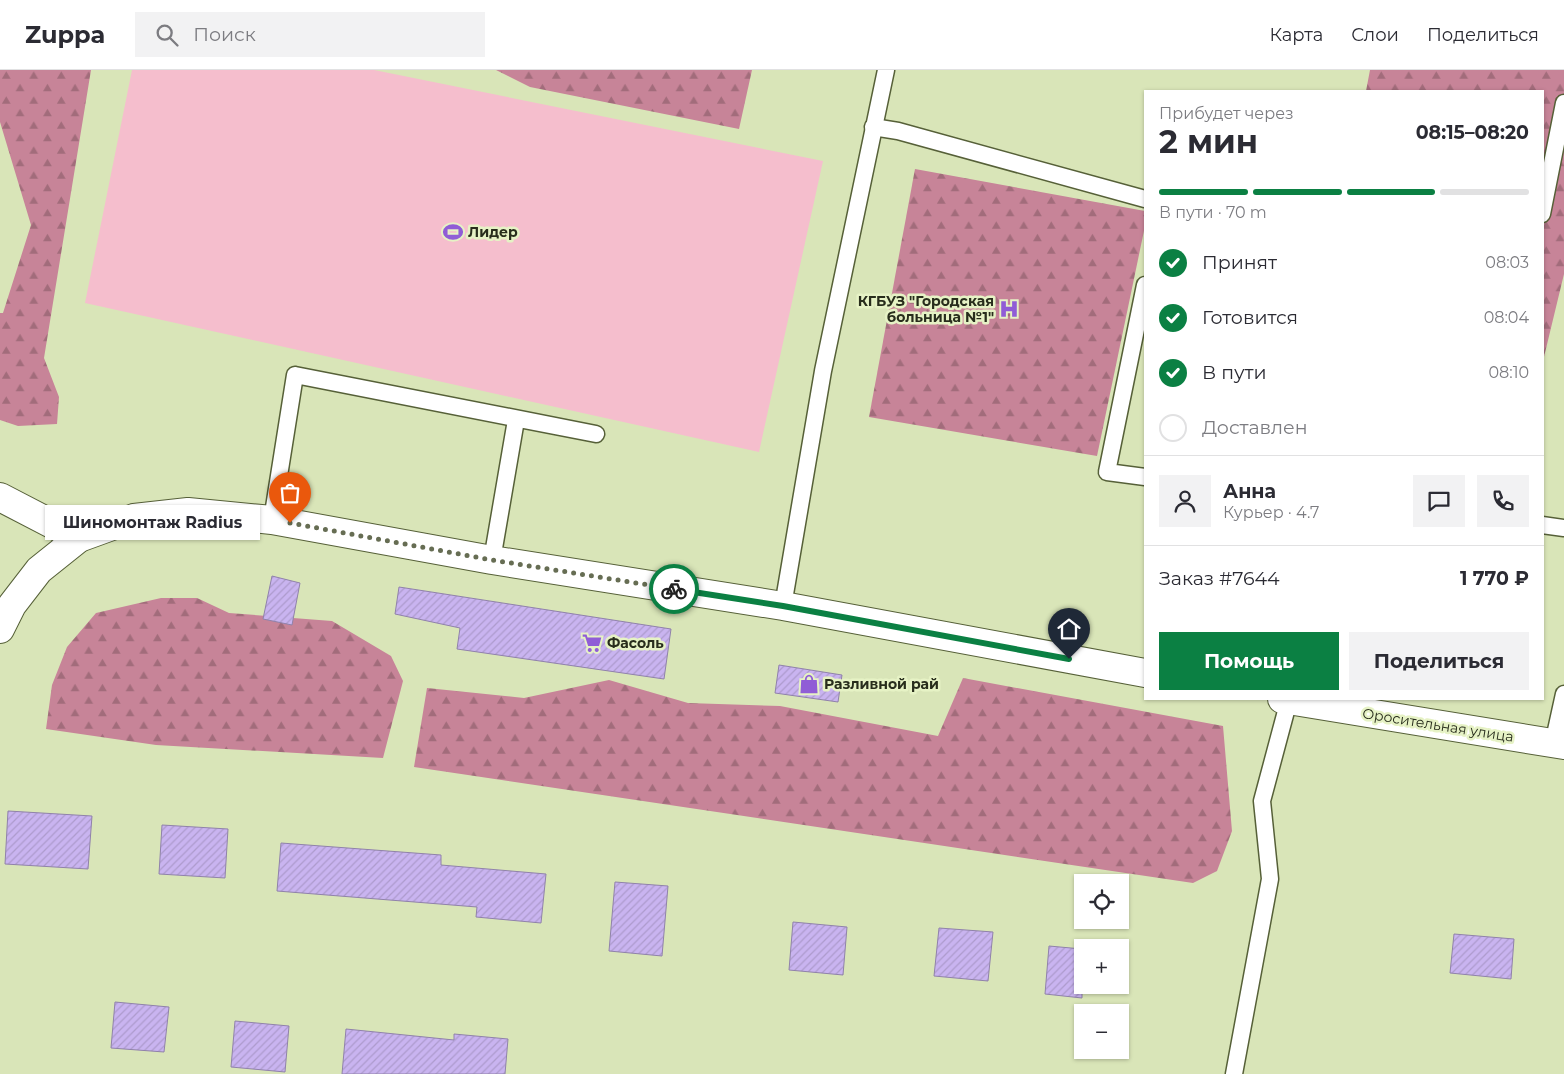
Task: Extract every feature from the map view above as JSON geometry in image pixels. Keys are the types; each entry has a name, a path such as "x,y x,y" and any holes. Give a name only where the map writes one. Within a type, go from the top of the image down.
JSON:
{"main road":[{"path":"0,497 79,538"},
{"path":"0,629 12,605 39,570 79,538 134,518 188,512 272,520 492,560 783,606 1144,673"},
{"name":"Оросительная улица","path":"1292,700 1559,744"}],"lane":[{"path":"783,606 823,371 886,70"},
{"path":"1544,205 1562,128 1564,103"},
{"path":"873,127 898,131 1144,200"},
{"path":"1144,290 1107,472 1144,477"},
{"path":"272,520 295,375 516,420 596,434"},
{"path":"492,560 516,420"},
{"path":"1544,525 1564,528"},
{"path":"1559,744 1564,694"},
{"path":"1234,1074 1270,879 1262,801 1286,700"}],"green space":[{"path":"0,70 91,70 44,358 59,397 57,424 18,426 0,420 0,313 3,313 31,225 0,122"},
{"path":"496,70 752,70 739,129 530,87"},
{"path":"1370,70 1564,70 1564,274 1544,357 1544,90 1366,90"},
{"path":"915,169 1144,211 1144,231 1097,456 869,417"},
{"path":"161,598 197,598 229,613 332,621 391,656 403,681 383,758 156,745 46,729 52,685 67,647 96,613"},
{"path":"963,678 1223,726 1232,831 1217,871 1193,883 414,767 427,688 524,698 609,680 688,703 780,706 938,736"}],"shaded area":[{"name":"Лидер","path":"132,70 374,70 823,161 759,452 85,303"}],"building":[{"path":"272,576 300,583 292,625 263,619"},
{"name":"Фасоль","path":"399,587 671,629 664,679 457,649 460,628 395,614"},
{"name":"Разливной рай","path":"779,665 842,675 838,702 775,693"},
{"path":"8,811 92,816 88,869 5,864"},
{"path":"162,825 228,829 225,878 159,874"},
{"path":"281,843 441,855 441,865 546,874 541,923 476,917 477,907 277,891"},
{"path":"615,882 668,886 662,956 609,951"},
{"path":"793,922 847,927 843,975 789,970"},
{"path":"939,928 993,932 988,981 934,976"},
{"path":"1454,934 1514,939 1511,979 1450,973"},
{"path":"1049,946 1074,948 1074,994 1082,994 1082,998 1045,994"},
{"path":"115,1002 169,1007 164,1052 111,1048"},
{"path":"235,1021 289,1026 285,1072 231,1067"},
{"path":"346,1029 454,1040 454,1034 508,1039 505,1074 342,1074"}],"way so far":[{"path":"290,523 492,560 674,589"}],"place":[{"name":"Лидер","path":"453,232"},
{"name":"КГБУЗ \"Городская больница №1\"","path":"1009,309"},
{"name":"Шиномонтаж Radius","path":"290,523"},
{"name":"Фасоль","path":"592,643"},
{"name":"Разливной рай","path":"809,684"}],"route":[{"path":"674,589 783,606 1069,659"}]}
